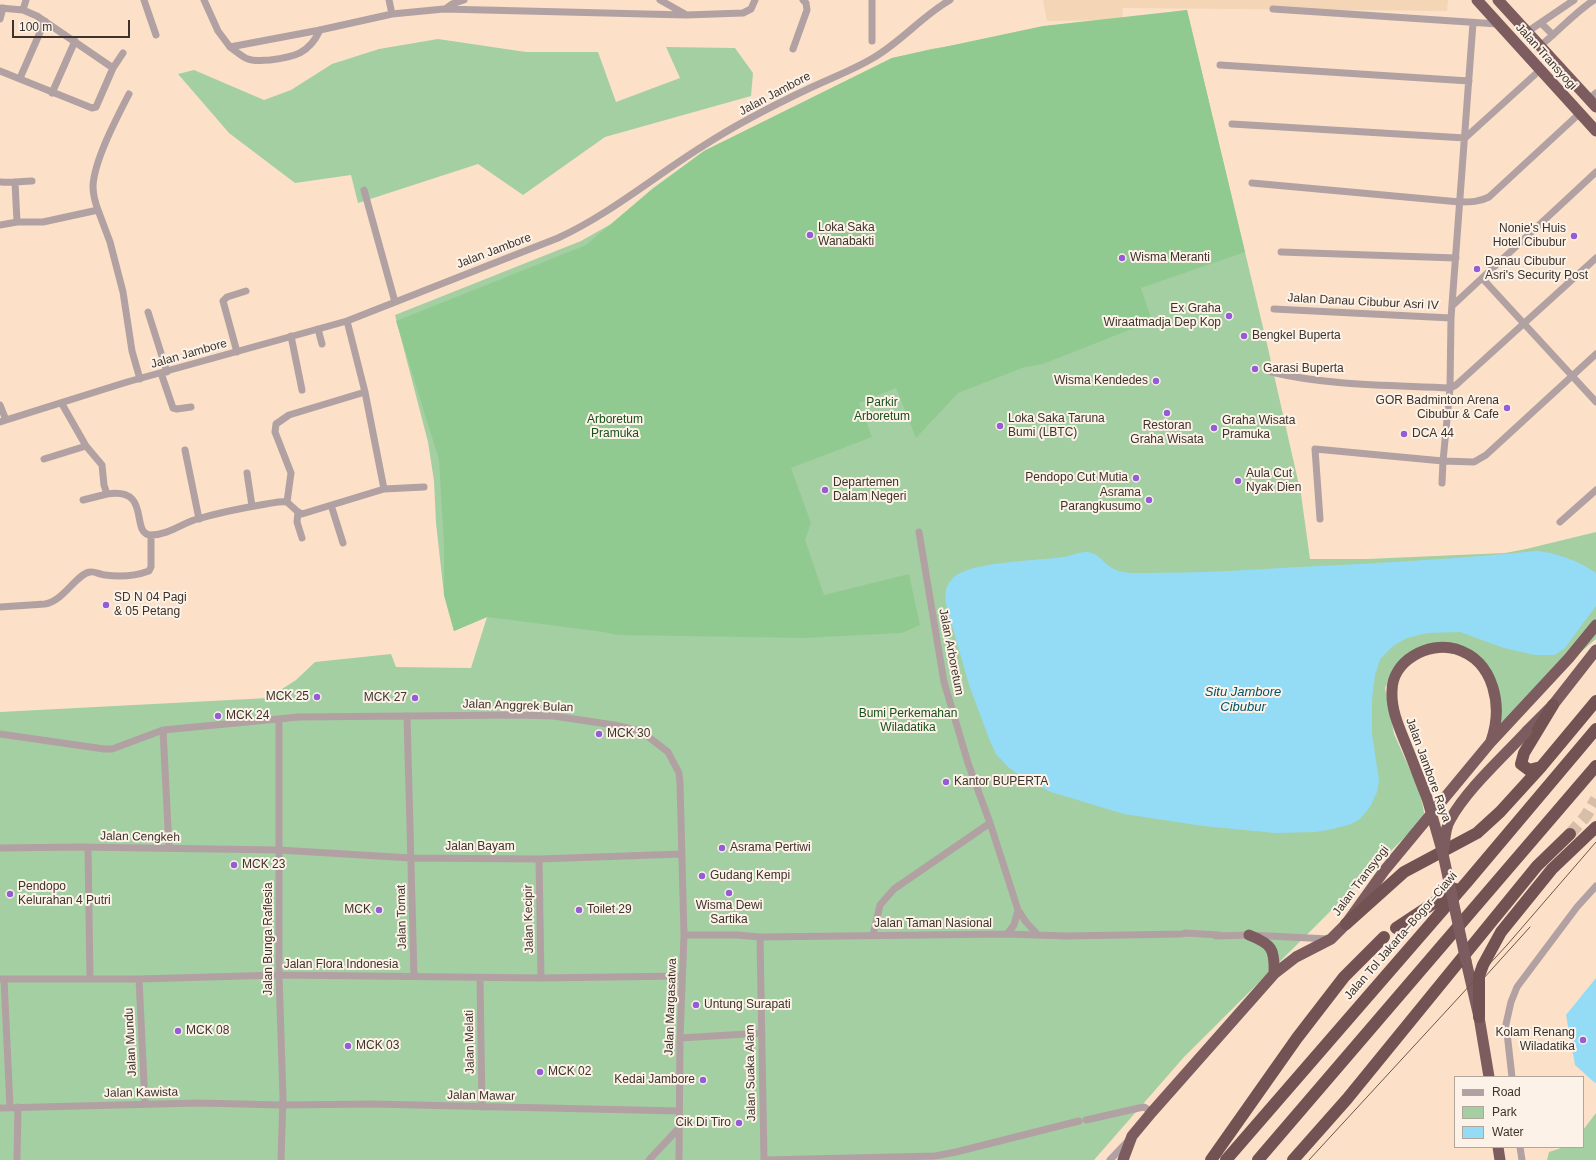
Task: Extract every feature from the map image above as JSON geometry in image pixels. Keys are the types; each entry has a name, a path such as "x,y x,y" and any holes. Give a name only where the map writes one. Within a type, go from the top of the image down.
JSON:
{"highway":[{"name":"Jalan Transyogi","path":"1477,0 1596,131"},
{"name":"Jalan Transyogi","path":"1498,0 1540,46 1594,100"},
{"name":"Jalan Transyogi","path":"1123,1160 1132,1136 1274,974 1296,957 1331,939 1346,924 1384,871 1490,743 1568,658 1596,625"},
{"name":"Jalan Jambore Raya","path":"1489,1076 1480,1017 1466,961 1443,854 1427,798 1396,718 1392,692 1393,677 1397,670 1403,663 1422,652 1444,648 1455,649 1465,653 1488,675 1496,694 1496,717 1490,743"},
{"path":"1443,854 1449,822 1457,809 1476,786 1553,705 1596,650"},
{"path":"1346,924 1404,872 1477,833 1500,812 1541,767 1596,701"},
{"path":"1541,767 1529,770 1521,764 1521,759 1553,705"},
{"name":"Jalan Tol Jakarta–Bogor–Ciawi","path":"1226,1160 1467,882 1596,729"},
{"path":"1258,1160 1596,766"},
{"path":"1480,1017 1479,976 1486,958 1500,932 1552,869 1596,827"},
{"path":"1293,1160 1347,1099 1536,866 1570,834"},
{"path":"1396,928 1467,882"},
{"path":"1249,935 1264,940 1270,947 1274,959 1274,974"},
{"path":"1210,1160 1297,1038 1344,977 1384,937"},
{"path":"1498,1148 1500,1160"}],"street":[{"path":"23,10 26,0"},
{"path":"144,0 156,35"},
{"path":"390,0 392,14"},
{"path":"444,9 452,4 464,0"},
{"path":"660,0 686,15"},
{"path":"230,47 320,30 392,14 444,9 686,15 744,13 751,9 755,0"},
{"path":"793,49 807,10 804,0"},
{"path":"872,0 872,41"},
{"name":"Jalan Jambore","path":"3,421 164,372 347,321 558,238 578,228 622,201 704,145 768,109 860,65 881,53 950,0"},
{"path":"1527,32 1574,0"},
{"path":"1577,0 1581,8"},
{"path":"1540,46 1581,8 1594,0"},
{"path":"206,1 218,31 230,47 249,60 258,61 289,58 311,46 320,30"},
{"path":"0,19 2,8 23,10 45,21 114,68"},
{"path":"1274,9 1498,24"},
{"path":"20,78 45,21"},
{"path":"1442,483 1450,388 1451,318 1473,23"},
{"path":"1541,23 1553,35"},
{"path":"52,93 75,41"},
{"path":"0,70 52,93 85,106 95,108 114,68 123,53"},
{"path":"1220,65 1469,81"},
{"path":"1232,124 1465,138 1540,70"},
{"path":"129,94 116,117 94,177 94,199 112,248 124,292 132,352 140,379"},
{"path":"1252,183 1460,202 1482,201 1580,113"},
{"path":"1452,306 1596,172"},
{"path":"1,182 32,181"},
{"path":"15,182 17,222"},
{"path":"364,190 395,302"},
{"path":"0,225 17,222 43,222 98,210"},
{"path":"1281,252 1456,258"},
{"path":"1271,372 1342,384 1450,388 1456,385 1596,258"},
{"path":"1482,278 1596,402"},
{"path":"237,352 223,301 227,296 246,291"},
{"name":"Jalan Danau Cibubur Asri IV","path":"1274,308 1451,318"},
{"path":"148,312 173,408 177,409 191,406"},
{"path":"347,321 365,392 384,490"},
{"path":"318,329 322,344"},
{"path":"291,336 302,390"},
{"path":"1320,519 1316,449 1443,462 1474,462 1486,455 1596,354"},
{"path":"287,502 292,474 275,432 276,424 280,420 294,413 365,392"},
{"path":"62,404 86,446 102,465 104,485 107,494"},
{"path":"0,405 3,421"},
{"path":"44,459 86,446"},
{"path":"185,450 198,519"},
{"path":"247,472 252,506"},
{"path":"83,500 117,493 133,499 139,513 142,531 145,534 151,535 166,532 198,519 252,506 287,502 302,514 384,490 424,487"},
{"path":"1560,522 1596,490"},
{"path":"331,505 343,543"},
{"path":"298,512 297,522 302,538"},
{"name":"Jalan Arboretum","path":"919,532 944,682 968,763 1018,910 1026,922 1038,935"},
{"path":"0,607 45,604 51,602 74,584 80,575 90,571 104,575 132,576 149,571 151,567 151,535"},
{"name":"Jalan Anggrek Bulan","path":"0,734 112,749 163,730 299,717 517,715 554,716 614,725 636,730 646,735 668,752 679,773 682,854"},
{"name":"Jalan Tomat","path":"407,716 414,976"},
{"name":"Jalan Bunga Raflesia","path":"279,719 279,975 283,1105 281,1160"},
{"path":"163,730 168,848"},
{"path":"873,935 880,905 894,889 990,824"},
{"path":"88,847 90,979"},
{"name":"Jalan Cengkeh","path":"0,848 88,847 279,850"},
{"name":"Jalan Bayam","path":"279,850 411,858 539,859 682,854"},
{"name":"Jalan Margasatwa","path":"679,1160 680,1038 684,935 682,854"},
{"name":"Jalan Kecipir","path":"539,859 541,978"},
{"path":"1512,1076 1506,1024 1507,1014 1515,992 1577,907 1596,886"},
{"path":"1008,934 1014,925 1018,910"},
{"name":"Jalan Taman Nasional","path":"684,935 738,935 760,937 1008,934 1066,936 1182,934 1184,936 1249,935 1331,939"},
{"name":"Jalan Suaka Alam","path":"760,937 764,1160"},
{"name":"Jalan Flora Indonesia","path":"2,979 139,979 279,975 480,978 682,976"},
{"name":"Jalan Melati","path":"480,978 482,1107"},
{"path":"2,979 10,1108"},
{"name":"Jalan Mundu","path":"139,979 145,1104"},
{"path":"680,1038 762,1033"},
{"name":"Jalan Kawista","path":"0,1108 198,1103 283,1105"},
{"name":"Jalan Mawar","path":"283,1105 372,1104 679,1111"},
{"path":"17,1160 18,1107"},
{"path":"764,1160 935,1156 1082,1120 1139,1108 1144,1107 1152,1112"},
{"path":"649,1160 679,1128"},
{"path":"1110,1160 1132,1136"},
{"path":"1520,1148 1522,1160"}],"shaded area":[{"path":"1043,0 1448,0 1447,11 1123,8 1122,20 1047,21"}],"green space":[{"name":"Bumi Perkemahan Wiladatika","path":"1187,10 1267,344 1301,494 1310,559 1367,559 1505,553 1596,532 1596,639 1550,678 1497,736 1500,716 1481,663 1433,647 1390,677 1385,688 1394,734 1420,792 1425,817 1184,1057 1094,1160 0,1160 0,712 268,698 296,680 315,662 391,654 396,667 471,668 487,617 454,631 444,595 436,523 434,481 428,442 395,315 581,241 611,224 653,188 704,151 892,58 931,49"},
{"name":"Arboretum Pramuka","path":"1187,10 1245,252 1141,288 1152,321 1043,364 1025,367 958,393 916,438 896,388 859,403 872,437 791,468 811,523 805,540 824,595 909,574 920,625 902,633 804,638 617,635 487,617 454,631 444,595 444,546 439,460 396,321 586,245 653,189 704,151 892,58 1043,26"},
{"path":"438,39 526,52 598,52 616,102 680,78 666,47 735,48 753,73 751,96 605,137 523,195 478,164 358,203 351,175 295,183 229,133 178,74 194,70 264,100 291,90 332,64 379,49"},
{"path":"1596,1113 1596,1160 1547,1160 1549,1152 1561,1148 1584,1148 1584,1129"}],"water":[{"name":"Situ Jambore Cibubur","path":"1537,551 1568,558 1596,573 1596,606 1564,649 1554,655 1535,655 1504,648 1460,632 1427,633 1407,638 1393,646 1380,659 1375,675 1372,699 1372,734 1379,780 1377,792 1370,807 1360,819 1351,824 1316,832 1275,833 1203,826 1124,814 1051,792 1023,778 1008,767 996,754 990,741 970,688 946,604 948,584 953,578 962,572 989,565 1063,557 1084,552 1093,553 1108,566 1116,570 1138,573 1223,571 1359,564 1448,559"},
{"name":"Kolam Renang Wiladatika","path":"1596,978 1595,1083 1575,1065 1566,1015"}],"tunnel":[{"path":"1570,834 1586,816 1596,799"}],"tram line":[{"path":"1309,1160 1507,945 1596,842"},
{"path":"1483,979 1530,927"}],"place":[{"name":"Loka Saka Wanabakti","path":"810,235"},
{"name":"Nonie's Huis Hotel Cibubur","path":"1574,236"},
{"name":"Wisma Meranti","path":"1122,258"},
{"name":"Danau Cibubur Asri's Security Post","path":"1477,269"},
{"name":"Ex Graha Wiraatmadja Dep Kop","path":"1229,316"},
{"name":"Bengkel Buperta","path":"1244,336"},
{"name":"Garasi Buperta","path":"1255,369"},
{"name":"Wisma Kendedes","path":"1156,381"},
{"name":"GOR Badminton Arena Cibubur & Cafe","path":"1507,408"},
{"name":"Restoran Graha Wisata","path":"1167,413"},
{"name":"Loka Saka Taruna Bumi (LBTC)","path":"1000,426"},
{"name":"Graha Wisata Pramuka","path":"1214,428"},
{"name":"DCA 44","path":"1404,434"},
{"name":"Pendopo Cut Mutia","path":"1136,478"},
{"name":"Aula Cut Nyak Dien","path":"1238,481"},
{"name":"Departemen Dalam Negeri","path":"825,490"},
{"name":"Asrama Parangkusumo","path":"1149,500"},
{"name":"SD N 04 Pagi & 05 Petang","path":"106,605"},
{"name":"MCK 25","path":"317,697"},
{"name":"MCK 27","path":"415,698"},
{"name":"MCK 24","path":"218,716"},
{"name":"MCK 30","path":"599,734"},
{"name":"Kantor BUPERTA","path":"946,782"},
{"name":"Asrama Pertiwi","path":"722,848"},
{"name":"MCK 23","path":"234,865"},
{"name":"Gudang Kempi","path":"702,876"},
{"name":"Wisma Dewi Sartika","path":"729,893"},
{"name":"Pendopo Kelurahan 4 Putri","path":"10,894"},
{"name":"MCK","path":"379,910"},
{"name":"Toilet 29","path":"579,910"},
{"name":"Untung Surapati","path":"696,1005"},
{"name":"MCK 08","path":"178,1031"},
{"name":"Kolam Renang Wiladatika","path":"1583,1040"},
{"name":"MCK 03","path":"348,1046"},
{"name":"MCK 02","path":"540,1072"},
{"name":"Kedai Jambore","path":"703,1080"},
{"name":"Cik Di Tiro","path":"739,1123"}],"park label":[{"name":"Parkir Arboretum","path":"882,410"}]}
